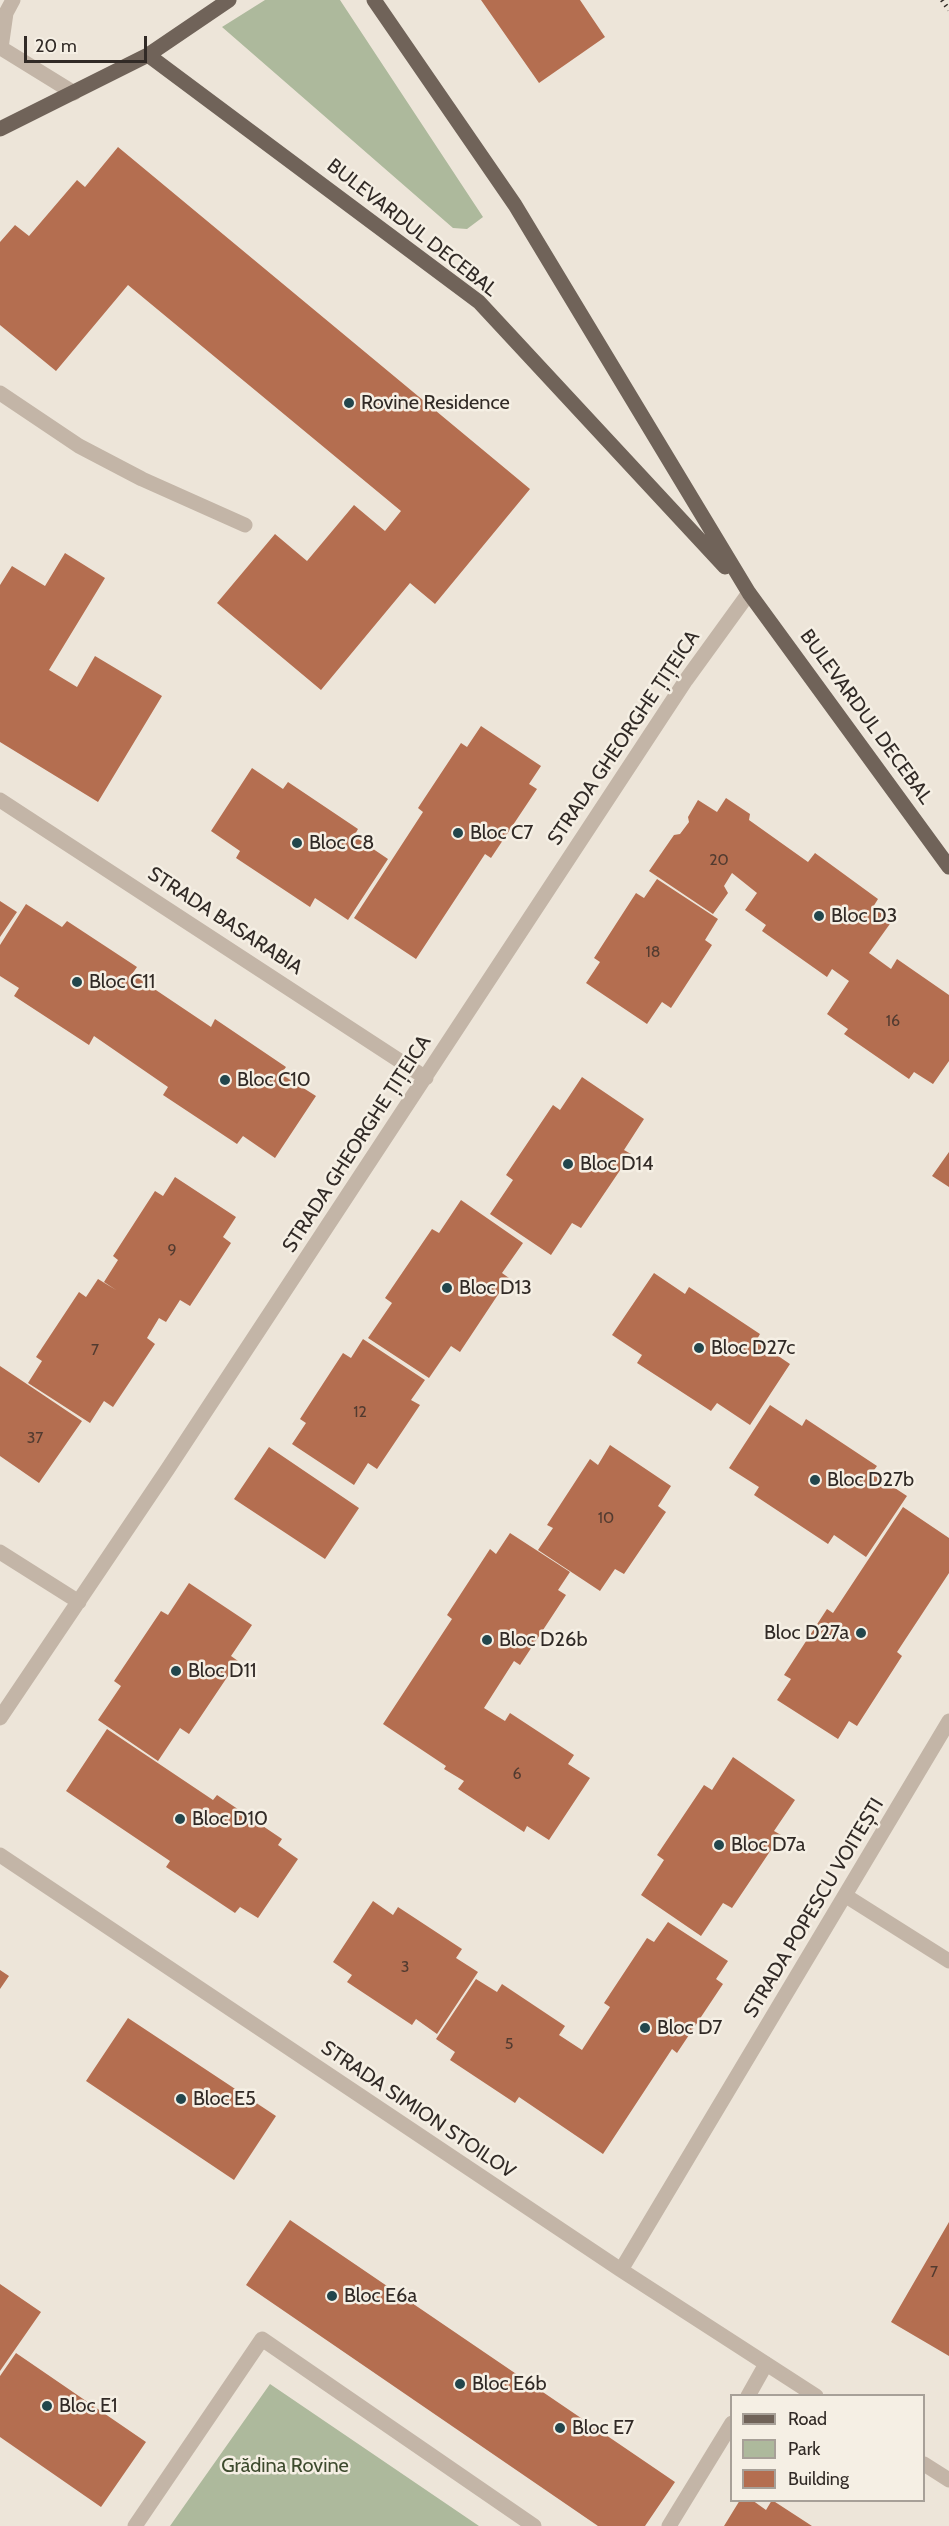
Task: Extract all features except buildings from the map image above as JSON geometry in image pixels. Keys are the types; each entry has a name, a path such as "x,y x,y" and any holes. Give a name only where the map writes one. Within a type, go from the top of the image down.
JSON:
{"main road":[{"path":"0,129 148,55 229,0"},
{"name":"BULEVARDUL DECEBAL","path":"374,0 515,205 749,593 949,867"},
{"name":"BULEVARDUL DECEBAL","path":"148,55 479,302 749,593"}],"street":[{"path":"13,0 6,13 1,47 74,93"},
{"path":"0,393 79,446 142,478 245,525"},
{"name":"STRADA GHEORGHE ȚIȚEICA","path":"0,1718 426,1078 686,680 749,593"},
{"name":"STRADA BASARABIA","path":"0,800 426,1078"},
{"path":"0,1552 79,1602"},
{"name":"STRADA POPESCU VOITEȘTI","path":"621,2270 949,1721"},
{"name":"STRADA SIMION STOILOV","path":"0,1855 621,2270 813,2394"},
{"path":"846,1896 949,1961"},
{"path":"135,2526 262,2339 534,2526"},
{"path":"749,2394 766,2364"},
{"path":"669,2526 730,2425"},
{"path":"925,2465 949,2480"}],"green space":[{"path":"265,0 340,0 483,217 467,229 453,228 222,27"},
{"name":"Grădina Rovine","path":"270,2384 479,2526 170,2526"}],"railway":[{"path":"942,0 949,10"}],"place":[{"name":"Rovine Residence","path":"349,403"},
{"name":"Bloc C7","path":"458,833"},
{"name":"Bloc C8","path":"297,843"},
{"name":"Bloc D3","path":"819,916"},
{"name":"Bloc C11","path":"77,982"},
{"name":"Bloc C10","path":"225,1080"},
{"name":"Bloc D14","path":"568,1164"},
{"name":"Bloc D13","path":"447,1288"},
{"name":"Bloc D27c","path":"699,1348"},
{"name":"Bloc D27b","path":"815,1480"},
{"name":"Bloc D27a","path":"861,1633"},
{"name":"Bloc D26b","path":"487,1640"},
{"name":"Bloc D11","path":"176,1671"},
{"name":"Bloc D10","path":"180,1819"},
{"name":"Bloc D7a","path":"719,1845"},
{"name":"Bloc D7","path":"645,2028"},
{"name":"Bloc E5","path":"181,2099"},
{"name":"Bloc E6a","path":"332,2296"},
{"name":"Bloc E6b","path":"460,2384"},
{"name":"Bloc E1","path":"47,2406"},
{"name":"Bloc E7","path":"560,2428"}]}
